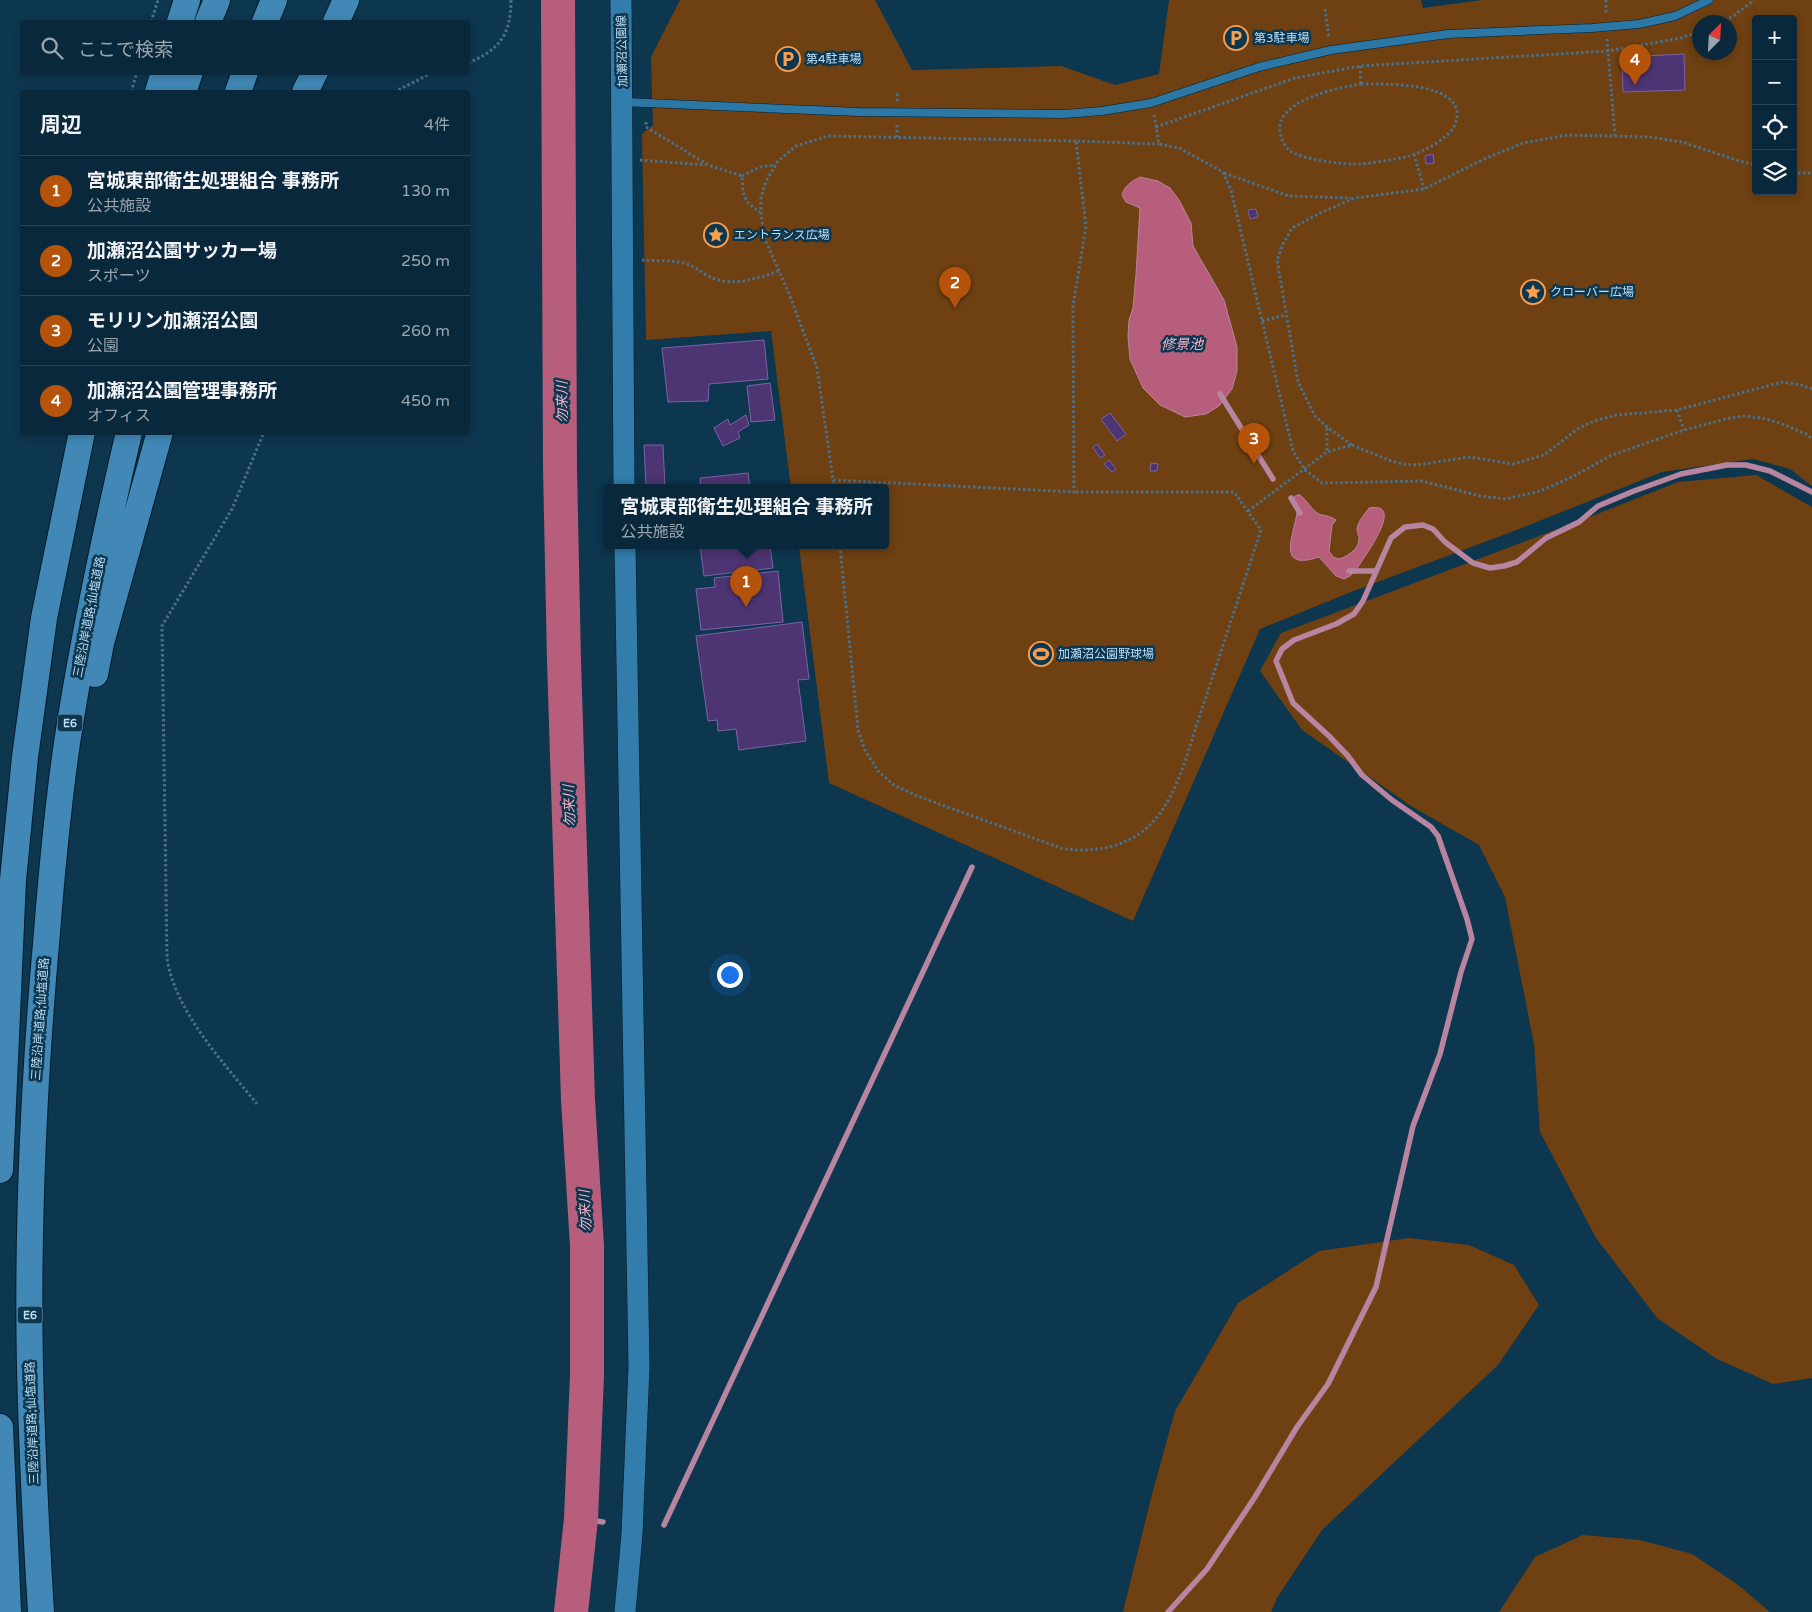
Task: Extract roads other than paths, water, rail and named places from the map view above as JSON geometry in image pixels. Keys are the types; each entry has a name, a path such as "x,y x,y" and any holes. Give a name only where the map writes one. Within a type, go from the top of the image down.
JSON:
{"highway":[{"path":"181,20 187,0"},
{"path":"209,20 217,0"},
{"path":"266,20 274,0"},
{"path":"337,20 346,0"},
{"path":"159,90 163,75"},
{"path":"184,90 189,75"},
{"path":"239,90 244,75"},
{"path":"306,90 314,75"},
{"path":"0,1170 13,880 25,757 44,618 55,514 69,435"},
{"path":"44,618 81,435"},
{"name":"三陸沿岸道路;仙塩道路","path":"41,1612 30,1366 33,1132 40,1018 52,870 67,745 84,637 107,525 128,435"},
{"path":"40,1018 59,874 81,742 101,643 159,435"},
{"path":"0,1427 8,1612"}],"street":[{"name":"加瀬沼公園線","path":"622,0 624,484"},
{"path":"624,549 639,1367 632,1534 624,1612"}],"lane":[{"path":"623,102 821,111 1013,115 1102,111 1151,103 1259,67 1331,50 1448,34 1592,28 1639,24 1675,16 1709,0"}],"water":[{"name":"修景池","path":"1140,177 1158,181 1170,188 1179,200 1191,223 1193,246 1224,300 1237,347 1237,371 1232,389 1219,406 1206,414 1185,417 1160,405 1143,388 1130,359 1129,320 1133,308 1140,208 1126,202 1122,195 1131,182"},
{"path":"1300,495 1317,513 1336,520 1332,525 1329,551 1333,557 1339,559 1350,554 1358,545 1357,529 1360,520 1369,508 1380,508 1384,513 1379,532 1356,570 1350,576 1344,579 1336,576 1319,557 1305,560 1296,559 1292,555 1290,548 1291,539 1297,510 1294,497"}],"waterway":[{"name":"勿来川","path":"558,0 560,468 564,661 578,1100 587,1246 587,1375 581,1519 571,1612"},
{"path":"1220,394 1273,479"},
{"path":"1168,1612 1207,1569 1255,1497 1297,1427 1328,1384 1376,1287 1413,1126 1440,1054 1461,972 1472,939 1467,919 1438,836 1431,827 1392,800 1362,775 1348,756 1329,736 1293,703 1276,661 1282,649 1294,640 1336,624 1354,614 1363,601 1391,538 1405,527 1423,525 1433,529 1445,542 1473,563 1490,568 1517,562 1546,538 1579,522 1598,506 1681,474 1727,465 1746,465 1770,471 1812,492"},
{"path":"1291,498 1300,513"},
{"path":"1349,571 1376,571"},
{"path":"664,1525 972,867"},
{"path":"581,1519 603,1522"}],"place":[{"name":"第3駐車場","path":"1236,38"},
{"name":"第4駐車場","path":"788,59"},
{"name":"加瀬沼公園管理事務所","path":"1635,85"},
{"name":"エントランス広場","path":"716,235"},
{"name":"クローバー広場","path":"1533,292"},
{"name":"加瀬沼公園サッカー場","path":"955,308"},
{"name":"モリリン加瀬沼公園","path":"1254,464"},
{"name":"宮城東部衛生処理組合 事務所","path":"746,607"},
{"name":"加瀬沼公園野球場","path":"1041,654"}]}
